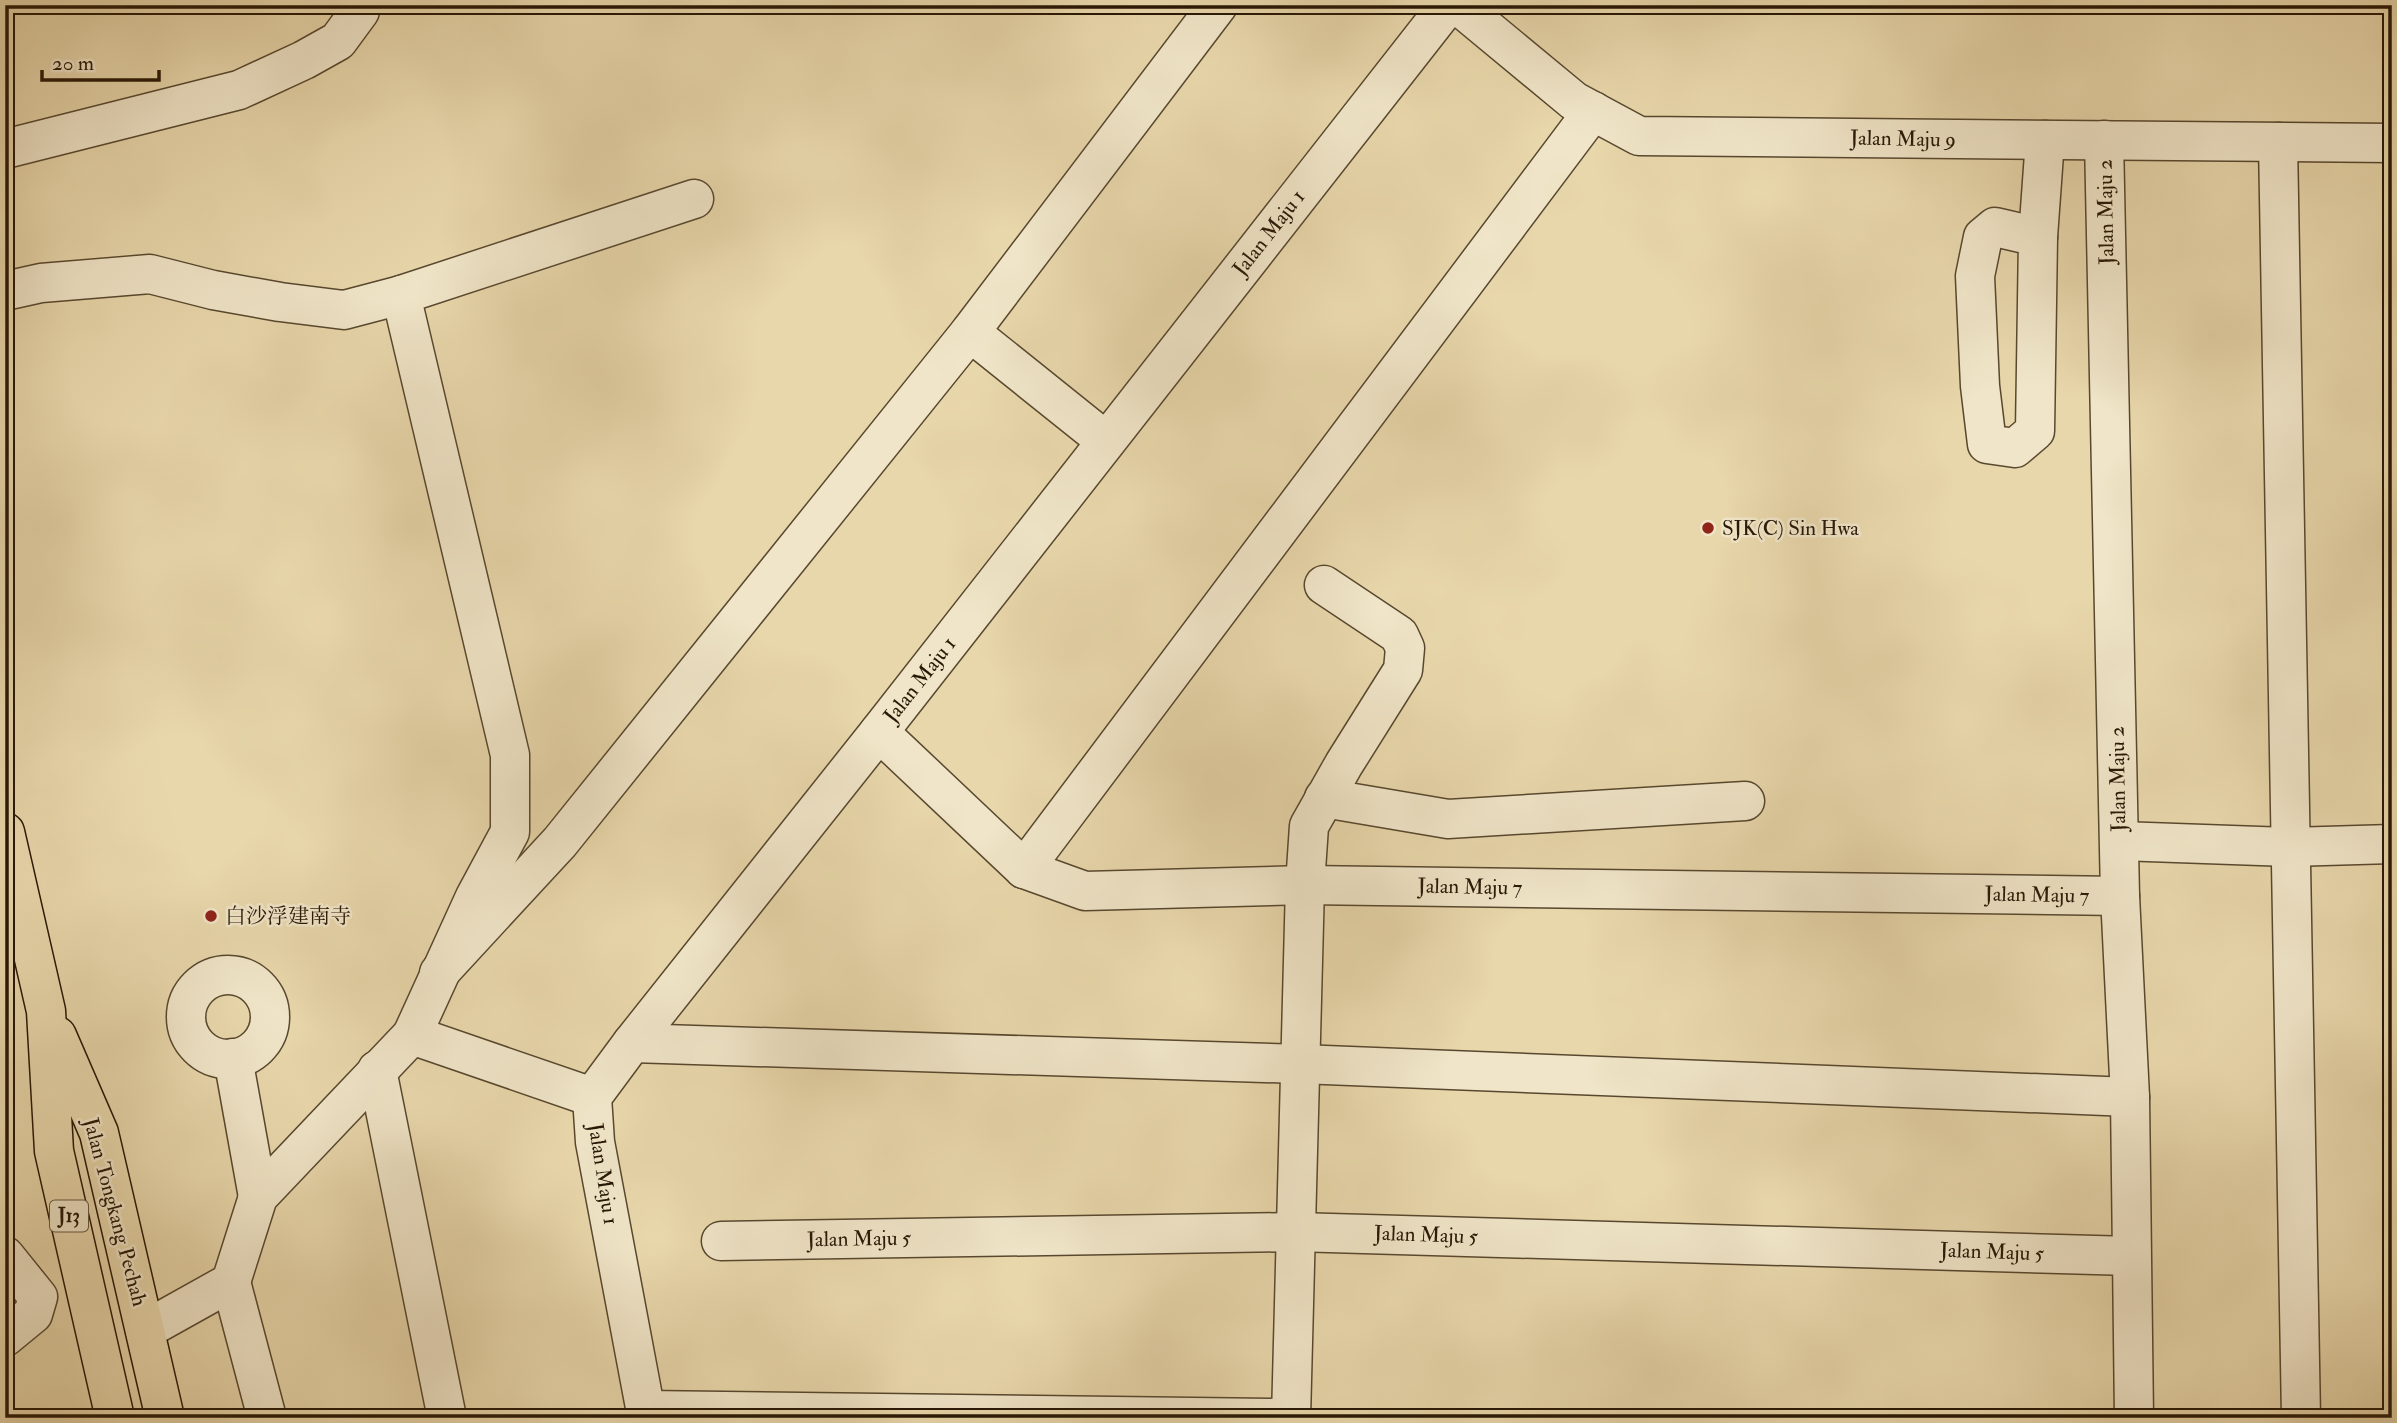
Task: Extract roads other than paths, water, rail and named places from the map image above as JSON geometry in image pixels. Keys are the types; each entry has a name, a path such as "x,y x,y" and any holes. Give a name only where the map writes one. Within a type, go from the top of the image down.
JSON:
{"main road":[{"name":"Jalan Tongkang Pechah","path":"5,832 46,1011 54,1151 115,1418"},
{"name":"Jalan Tongkang Pechah","path":"46,1011 99,1133 166,1418"}],"street":[{"path":"5,149 239,90 338,41 361,5"},
{"path":"439,973 560,842 970,332 1217,5"},
{"name":"Jalan Maju 1","path":"646,1414 595,1142 592,1097 1448,5"},
{"name":"Jalan Maju 9","path":"1458,5 1574,101 1639,136 2392,143"},
{"path":"1024,869 1593,111"},
{"path":"2038,237 1995,227 1983,237 1975,276 1980,386 1987,444 2015,447 2035,431 2038,380 2038,237 2045,140"},
{"name":"Jalan Maju 2","path":"2104,140 2120,896 2130,1097 2134,1418"},
{"path":"2278,142 2301,1418"},
{"path":"5,291 41,283 150,274 280,302 344,310 401,295 694,199"},
{"path":"267,1418 231,1282 258,1198 412,1035 475,897 510,832 510,755 401,295"},
{"path":"970,332 1106,441"},
{"path":"1291,1418 1305,885 1309,826 1403,670 1405,648 1399,635 1324,584"},
{"name":"Jalan Maju 7","path":"879,733 1024,869 1085,891 1305,885 2120,896"},
{"path":"1324,798 1448,819 1745,801"},
{"path":"2120,841 2290,847 2392,844"},
{"path":"412,1035 592,1097"},
{"path":"632,1043 1300,1064 2130,1097"},
{"path":"233,1058 258,1198"},
{"path":"377,1070 447,1418"},
{"name":"Jalan Maju 5","path":"721,1241 1295,1232 2130,1256"},
{"path":"5,1256 38,1297 93,1317"},
{"path":"145,1330 231,1282"},
{"path":"5,1337 33,1314 38,1297"},
{"path":"646,1414 1281,1418"}],"place":[{"name":"SJK(C) Sin Hwa","path":"1708,528"},
{"name":"白沙浮建南寺","path":"211,916"}]}
